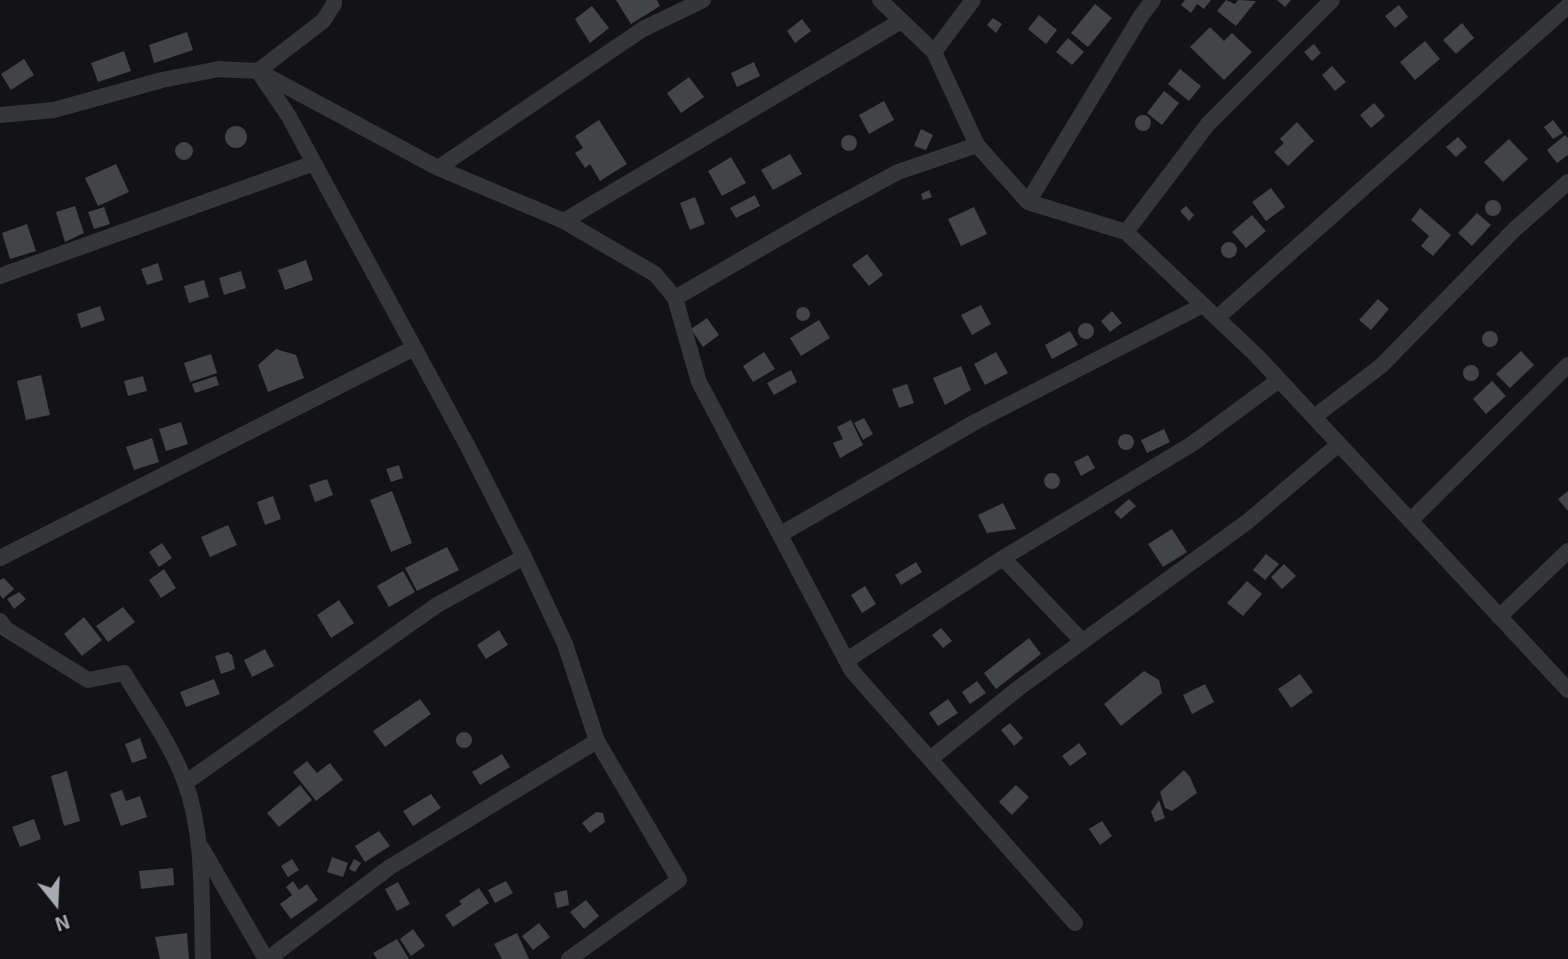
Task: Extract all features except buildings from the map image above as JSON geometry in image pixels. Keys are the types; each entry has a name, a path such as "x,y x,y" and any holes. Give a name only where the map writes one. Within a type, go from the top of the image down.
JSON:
{"street":[{"path":"258,71 323,21 334,0"},
{"path":"438,168 643,29 703,0"},
{"path":"880,0 934,52 977,145 1028,202 1126,233 1279,380 1568,690"},
{"path":"934,52 973,0"},
{"path":"1028,202 1153,0"},
{"path":"1126,233 1208,124 1332,0"},
{"path":"1217,318 1568,6"},
{"path":"564,221 901,21"},
{"path":"0,115 54,110 162,80 219,69 258,71 438,168 564,221 655,274 675,298 699,382 852,671 1075,923"},
{"path":"258,71 288,115 467,445 565,644 597,741 679,880 569,959"},
{"path":"675,298 898,172 977,145"},
{"path":"0,276 314,163"},
{"path":"1314,417 1381,366 1515,229 1568,182"},
{"path":"781,534 977,421 1203,305"},
{"path":"0,558 414,348"},
{"path":"1410,521 1568,365"},
{"path":"847,660 1003,558 1192,444 1279,380"},
{"path":"930,759 1020,687 1247,522 1339,444"},
{"path":"1499,617 1568,551"},
{"path":"185,783 437,605 524,557"},
{"path":"1003,558 1082,641"},
{"path":"0,621 6,629 88,680 124,673 185,783 200,845 203,959"},
{"path":"200,845 267,959 390,867 597,741"}]}
